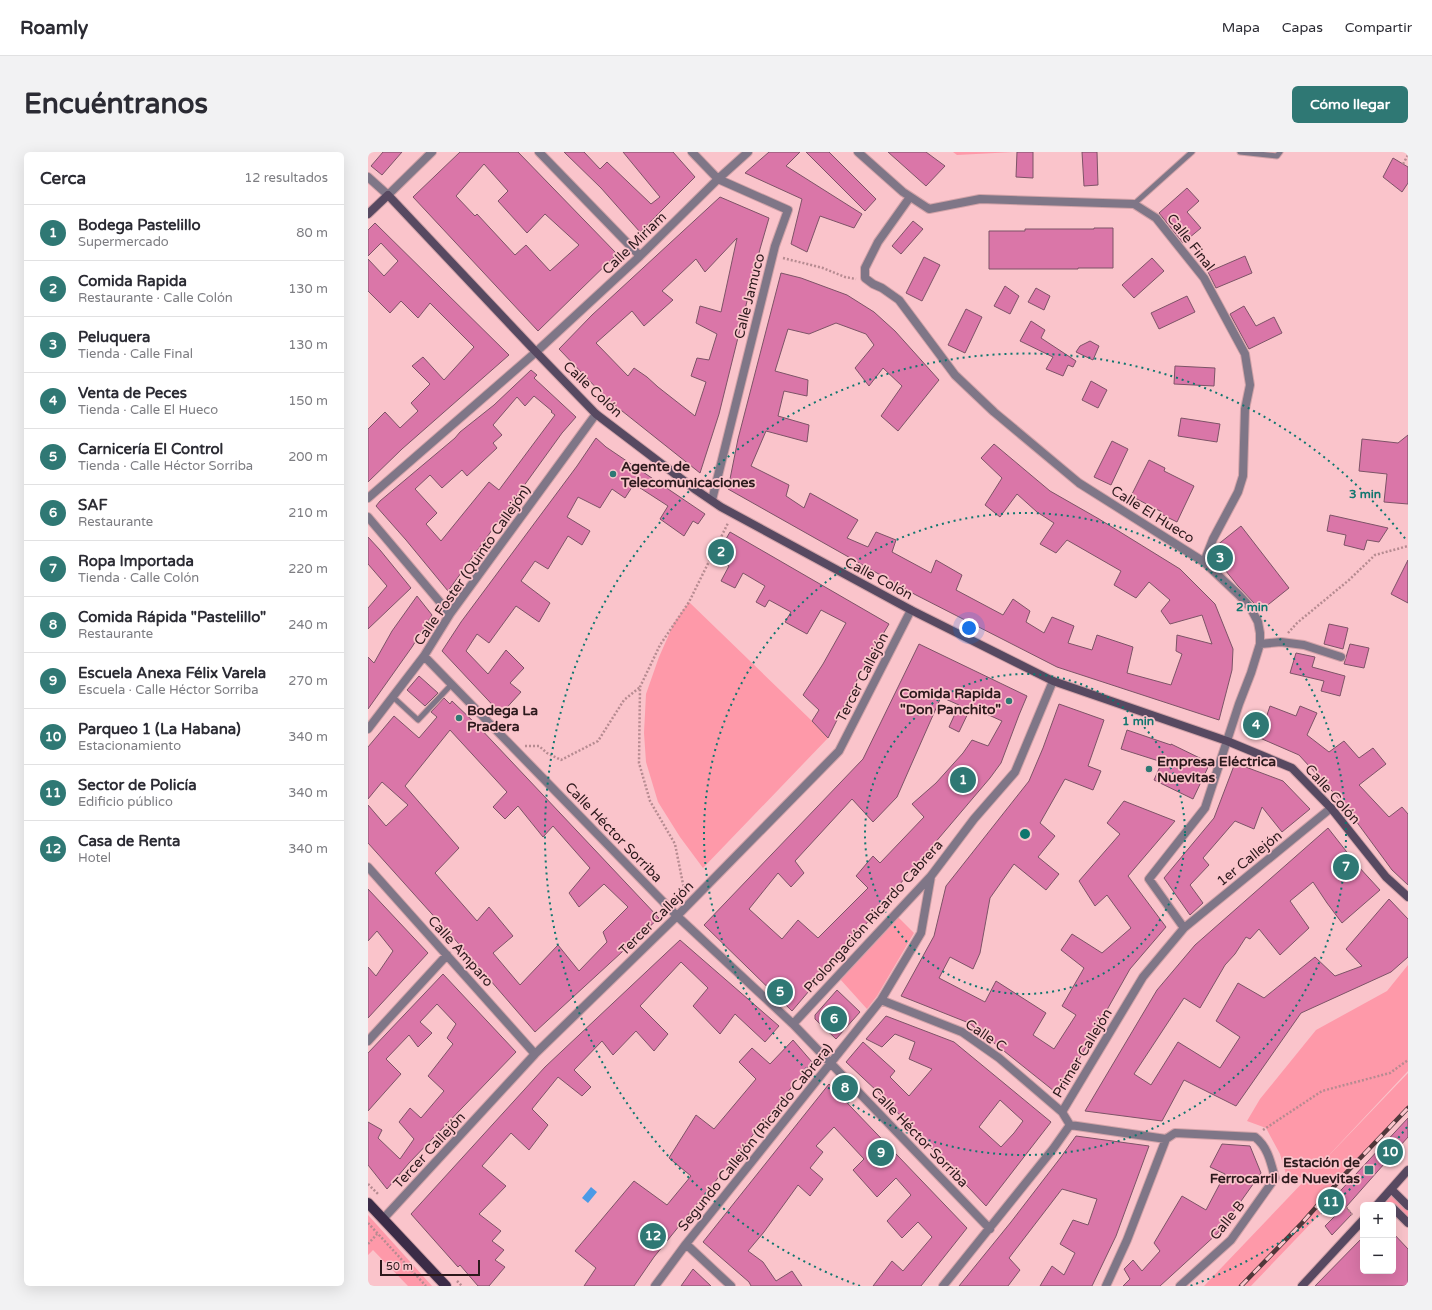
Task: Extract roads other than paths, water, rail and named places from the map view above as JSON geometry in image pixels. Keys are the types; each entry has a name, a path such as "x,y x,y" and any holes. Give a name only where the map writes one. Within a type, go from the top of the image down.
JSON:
{"main road":[{"path":"368,1203 446,1286"}],"street":[{"path":"368,214 432,152"},
{"path":"539,152 640,256"},
{"name":"Calle Jamuco","path":"692,152 718,180 788,210 773,255 712,500"},
{"name":"Calle Miriam","path":"368,498 536,352 640,256 748,152"},
{"path":"858,152 903,192 929,209 980,199 1134,204"},
{"path":"368,177 388,195"},
{"name":"Calle Colón","path":"388,195 596,414 696,490 732,514 911,610 1053,681 1227,741 1292,768 1331,808 1386,877 1408,897"},
{"name":"Calle El Hueco","path":"910,197 878,242 865,268 866,278 899,300 955,375 1009,425 1079,482 1204,562 1239,595 1250,608 1258,622 1260,644 1205,808 1149,879 1184,928"},
{"name":"Calle Final","path":"1134,204 1156,218 1204,278 1245,354 1250,385 1245,410 1243,476 1238,492 1213,539 1204,562"},
{"name":"Calle Foster (Quinto Callejón)","path":"368,729 424,656 450,614 596,414"},
{"path":"368,517 450,614"},
{"name":"Tercer Callejón","path":"385,1221 535,1054 677,916 839,751 911,610"},
{"path":"1260,644 1281,642 1304,645 1341,656"},
{"name":"Calle Héctor Sorriba","path":"424,656 677,916 793,1024 990,1229"},
{"name":"Prolongación Ricardo Cabrera","path":"793,1024 930,876 974,819 1015,772 1053,681"},
{"name":"1er Callejón","path":"1184,928 1331,808"},
{"name":"Calle Amparo","path":"368,867 535,1054"},
{"name":"Segundo Callejón (Ricardo Cabrera)","path":"655,1286 686,1244 881,1000 921,933 930,876"},
{"name":"Primer Callejón","path":"1070,1125 1062,1112 1143,977 1184,928"},
{"path":"368,1041 447,954"},
{"name":"Calle C","path":"881,1000 962,1032 998,1058 1062,1112"},
{"path":"943,1286 990,1229 1070,1125 1166,1139 1127,1240 1106,1286"},
{"name":"Calle B","path":"1166,1139 1175,1133 1248,1135 1255,1137 1260,1141 1268,1154 1275,1178 1231,1240 1180,1286"},
{"path":"1380,1202 1408,1170"},
{"path":"1391,1190 1408,1206"},
{"path":"1383,1198 1387,1202"},
{"path":"1396,1211 1408,1223"},
{"path":"1302,1286 1360,1223"},
{"path":"686,1244 731,1286"}],"lane":[{"path":"1134,204 1192,152"},
{"path":"1240,152 1277,156 1280,152"},
{"path":"393,696 418,720 452,684"}],"water":[{"path":"591,1187 597,1192 588,1203 582,1198"}],"railway":[{"path":"1241,1286 1302,1223 1346,1173 1408,1108"}],"place":[{"name":"Agente de Telecomunicaciones","path":"613,474"},
{"name":"Comida Rapida","path":"721,552"},
{"name":"Peluquera","path":"1220,558"},
{"name":"Comida Rapida \"Don Panchito\"","path":"1009,701"},
{"name":"Bodega La Pradera","path":"459,718"},
{"name":"Venta de Peces","path":"1256,725"},
{"name":"Empresa Eléctrica Nuevitas","path":"1149,769"},
{"name":"Bodega Pastelillo","path":"963,780"},
{"name":"Ropa Importada","path":"1346,867"},
{"name":"Carnicería El Control","path":"780,992"},
{"name":"SAF","path":"834,1019"},
{"name":"Comida Rápida \"Pastelillo\"","path":"845,1088"},
{"name":"Parqueo 1 (La Habana)","path":"1390,1152"},
{"name":"Escuela Anexa Félix Varela","path":"881,1153"},
{"name":"Estación de Ferrocarril de Nuevitas","path":"1369,1170"},
{"name":"Sector de Policía","path":"1331,1202"},
{"name":"Casa de Renta","path":"653,1236"}]}
